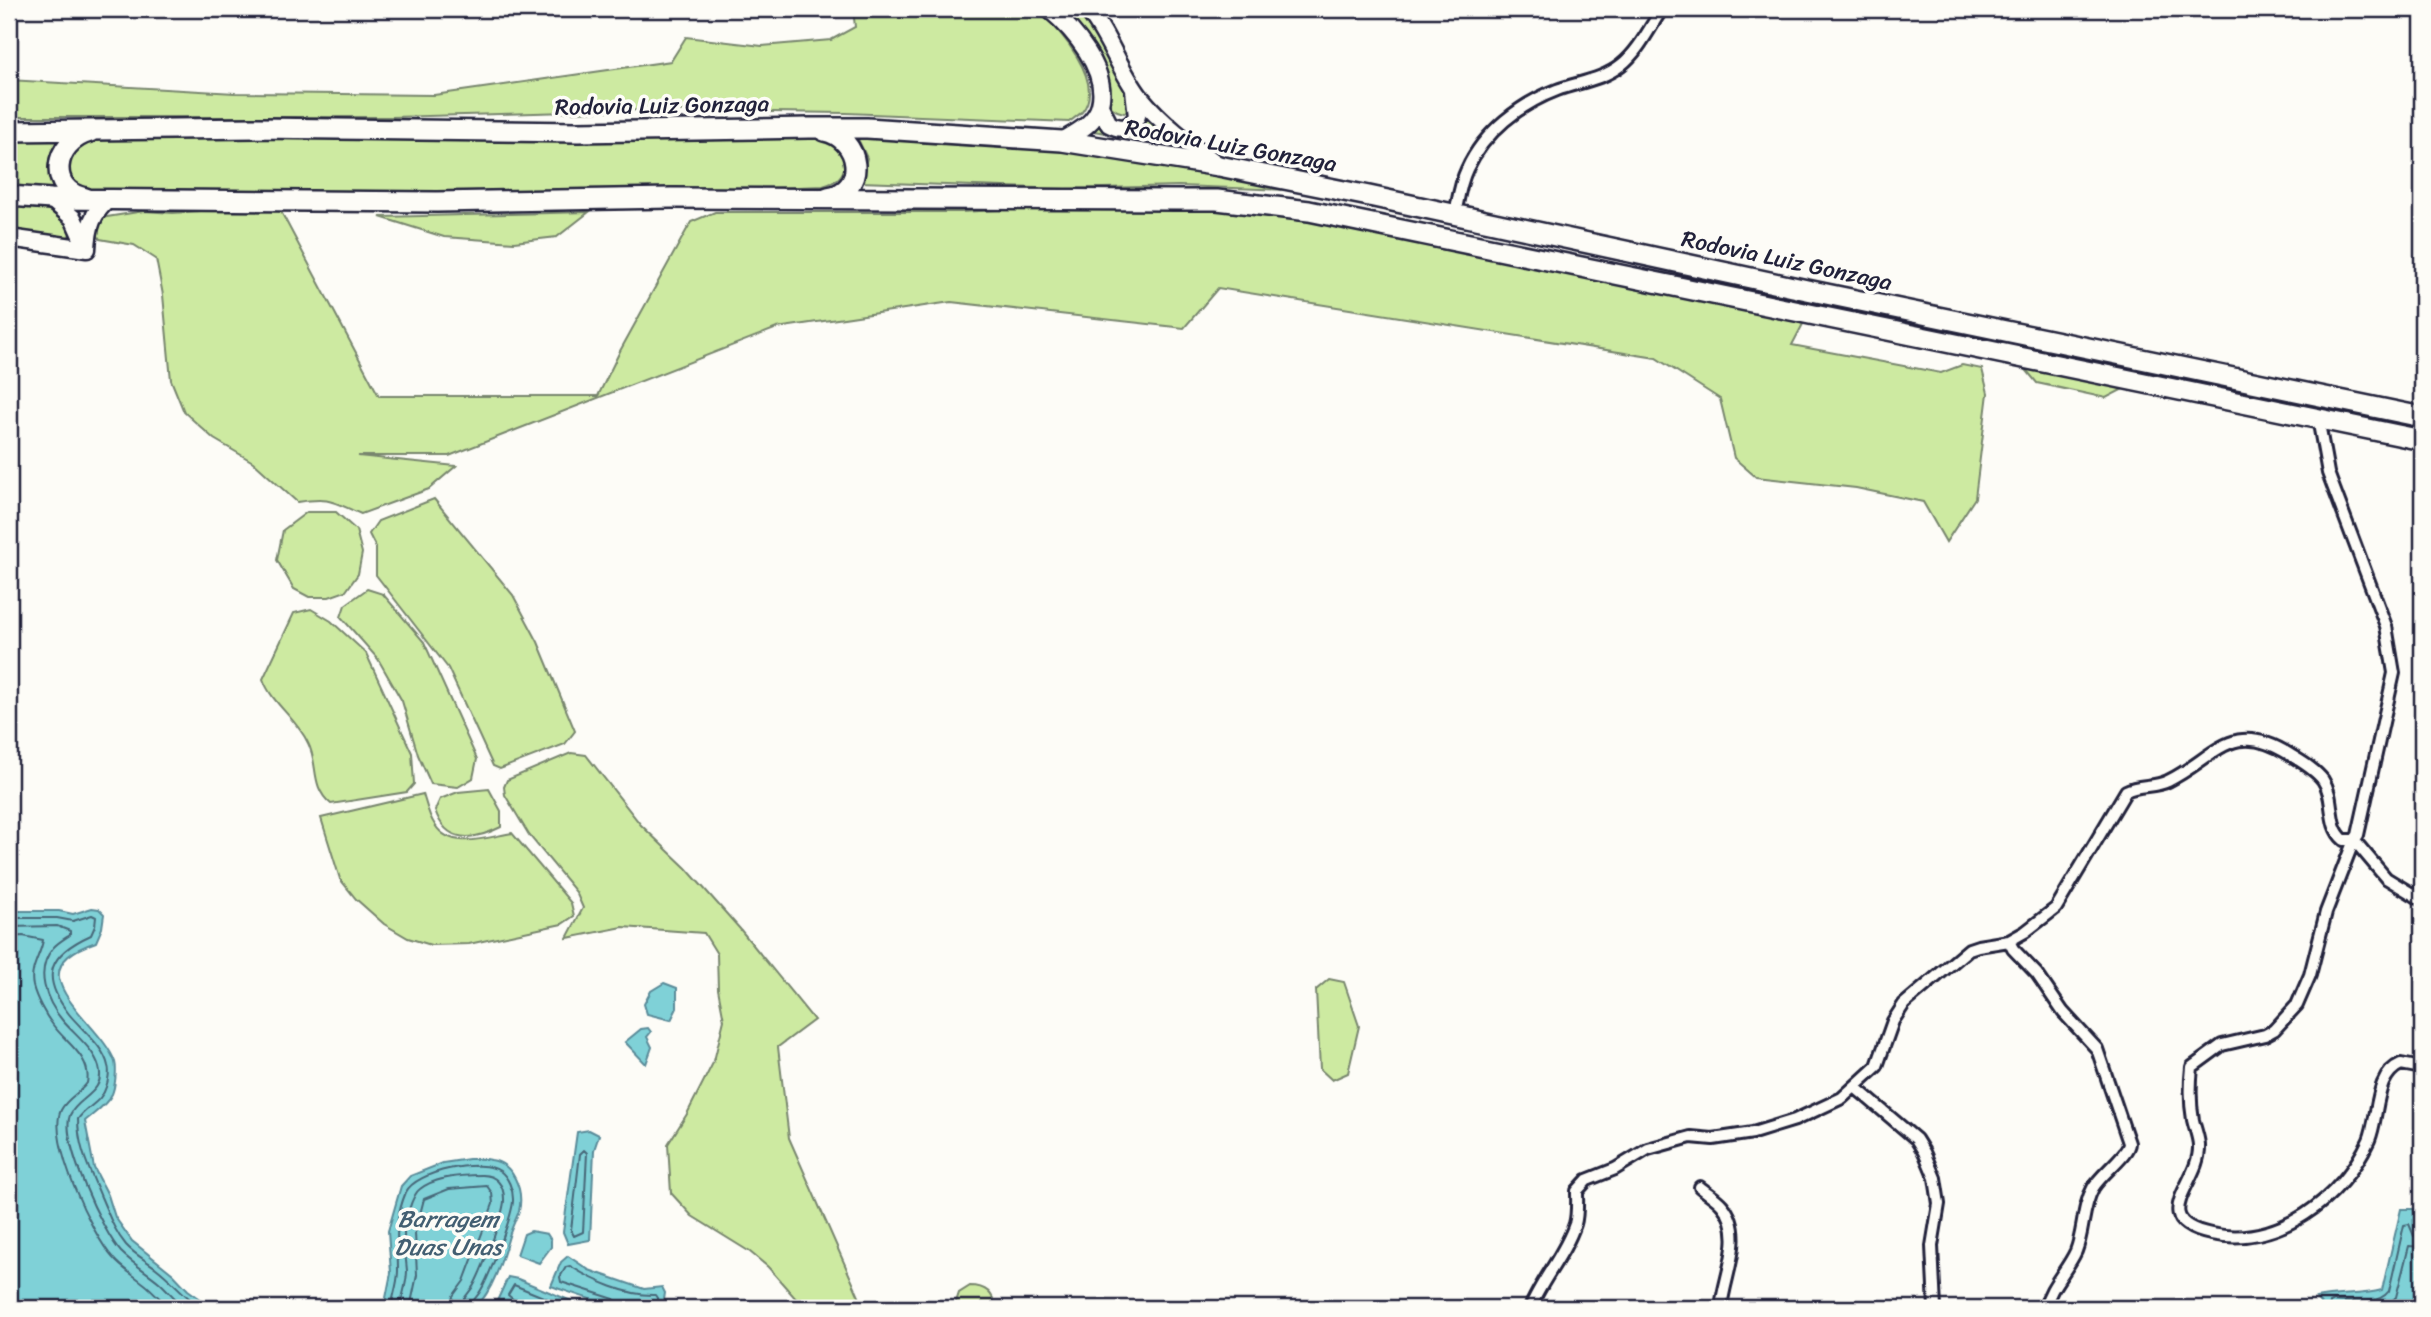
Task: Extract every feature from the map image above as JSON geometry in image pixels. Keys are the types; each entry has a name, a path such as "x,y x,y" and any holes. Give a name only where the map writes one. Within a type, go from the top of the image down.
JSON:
{"highway":[{"name":"Rodovia Luiz Gonzaga","path":"9,131 257,128 578,132 809,128 891,130 1062,141 1219,166 2422,416"},
{"path":"807,199 842,193 849,185 855,164 853,153 840,137 809,128"},
{"path":"97,130 69,141 59,164 66,187 80,197 102,199"},
{"name":"Rodovia Luiz Gonzaga","path":"9,196 51,199 437,202 1217,200 1259,204 1309,211 1634,276 2422,440"}],"main road":[{"path":"1049,9 1065,23 1088,52 1100,83 1100,106 1109,124 1121,129 1128,127 1137,116 1134,87"},
{"path":"1087,9 1100,24 1134,87 1164,121 1219,166"},
{"path":"1062,141 1081,130 1100,106"},
{"path":"51,199 73,218 87,249"},
{"path":"87,249 90,223 102,199"},
{"path":"9,238 87,249"}],"street":[{"path":"1455,215 1466,171 1478,148 1495,129 1536,98 1594,80 1621,65 1630,57 1662,9"},
{"path":"2318,418 2328,473 2386,626 2393,673 2358,835 2326,912 2310,975 2297,1005 2274,1030 2265,1035 2222,1045 2192,1067 2191,1103 2199,1148 2193,1174 2178,1201 2180,1215 2190,1228 2224,1237 2240,1237 2286,1225 2314,1210 2336,1189 2364,1149 2373,1129 2384,1081 2389,1072 2401,1064 2422,1068"},
{"path":"1530,1308 1572,1233 1576,1220 1577,1191 1587,1180 1615,1169 1648,1149 1680,1139 1731,1137 1795,1120 1828,1107 1856,1088 1877,1066 1894,1021 1910,998 1969,949 2009,941 2056,908 2126,791 2131,788 2157,786 2168,781 2225,743 2255,740 2269,743 2310,768 2322,779 2328,790 2336,831 2344,840 2354,840 2386,878 2422,900"},
{"path":"2009,941 2013,949 2037,974 2063,1012 2097,1049 2129,1143 2127,1151 2102,1174 2093,1188 2084,1210 2077,1248 2045,1308"},
{"path":"1856,1088 1916,1139 1935,1178 1938,1204 1932,1246 1935,1308"},
{"path":"1700,1187 1722,1205 1732,1222 1734,1240 1721,1308"}],"green space":[{"path":"853,9 1037,9 1077,56 1088,86 1088,100 1082,112 1069,122 846,113 638,110 392,117 9,117 9,80 235,93 434,95 671,61 686,37 762,46 831,40 855,27"},
{"path":"1063,9 1084,9 1128,77 1129,110 1124,113 1108,104 1101,88 1091,44"},
{"path":"1139,96 1182,145 1087,130 1093,121 1128,131"},
{"path":"101,130 820,132 847,154 841,175 823,186 278,206 379,396 598,396 691,222 715,212 961,212 1038,208 1169,208 1265,212 1766,310 1803,324 1792,345 1941,373 1962,365 1982,369 1988,393 1975,498 1946,542 1923,502 1856,488 1756,477 1734,458 1720,399 1656,358 1218,288 1184,328 951,302 777,328 449,456 358,456 456,466 429,489 361,514 331,501 297,502 253,462 214,439 184,412 171,380 163,295 156,259 134,245 100,239 92,227 95,219 144,211 173,213 271,206 74,192 63,156"},
{"path":"855,133 974,135 1318,191 1179,186 1065,189 860,182 867,158"},
{"path":"9,140 60,140 51,157 49,173 64,196 9,191"},
{"path":"9,204 47,209 68,224 70,234 66,241 9,233"},
{"path":"589,212 557,237 514,242 444,237 380,217"},
{"path":"2018,360 2135,383 2106,398 2037,383"},
{"path":"434,499 513,595 538,642 575,731 565,744 500,769 493,766 448,668 376,575 376,548 369,534 378,521"},
{"path":"307,512 336,512 356,530 362,553 358,574 346,591 329,597 309,597 294,589 277,560 283,530"},
{"path":"367,589 383,594 424,642 477,759 473,778 458,787 431,784 418,755 402,701 378,659 341,617 345,605"},
{"path":"311,609 331,621 366,653 412,753 414,784 407,792 331,804 320,790 308,743 298,726 272,696 263,679 294,613"},
{"path":"571,753 586,755 641,825 686,868 814,1020 778,1047 789,1138 864,1308 804,1308 768,1267 750,1252 692,1216 671,1193 668,1144 714,1061 724,1020 718,989 717,954 704,933 623,927 567,938 583,908 576,892 529,835 505,795 504,787 507,780"},
{"path":"489,789 501,811 501,827 471,837 453,834 446,829 435,810 440,799 458,792"},
{"path":"423,794 433,822 450,838 470,840 512,833 571,903 574,916 562,924 469,944 431,945 408,938 384,924 356,899 340,879 321,818"},
{"path":"1329,979 1344,982 1359,1026 1348,1073 1332,1080 1320,1069 1316,990"},
{"path":"970,1286 988,1291 995,1308 954,1308 959,1293"}],"water":[{"path":"92,908 99,909 104,914 96,942 71,954 60,967 60,982 67,997 106,1046 115,1062 112,1094 103,1106 85,1121 94,1168 108,1195 115,1217 132,1241 213,1308 9,1308 9,911 59,911 73,914"},
{"path":"664,983 677,988 677,1008 671,1020 647,1014 644,1004 651,991"},
{"path":"648,1028 651,1032 647,1037 652,1047 646,1064 625,1042 641,1029"},
{"path":"589,1130 599,1135 594,1150 590,1240 568,1244 563,1232 577,1132"},
{"name":"Barragem Duas Unas","path":"488,1159 505,1166 515,1179 520,1195 519,1211 487,1293 475,1308 384,1308 391,1273 388,1231 401,1186 410,1176 443,1163"},
{"path":"2401,1209 2414,1209 2422,1235 2422,1308 2324,1308 2316,1298 2382,1290"},
{"path":"531,1231 547,1234 551,1240 551,1247 539,1263 517,1255 524,1234"},
{"path":"568,1256 589,1270 644,1289 662,1287 665,1293 663,1307 620,1307 551,1286 561,1262"},
{"path":"508,1277 588,1308 518,1308 497,1301"}]}
